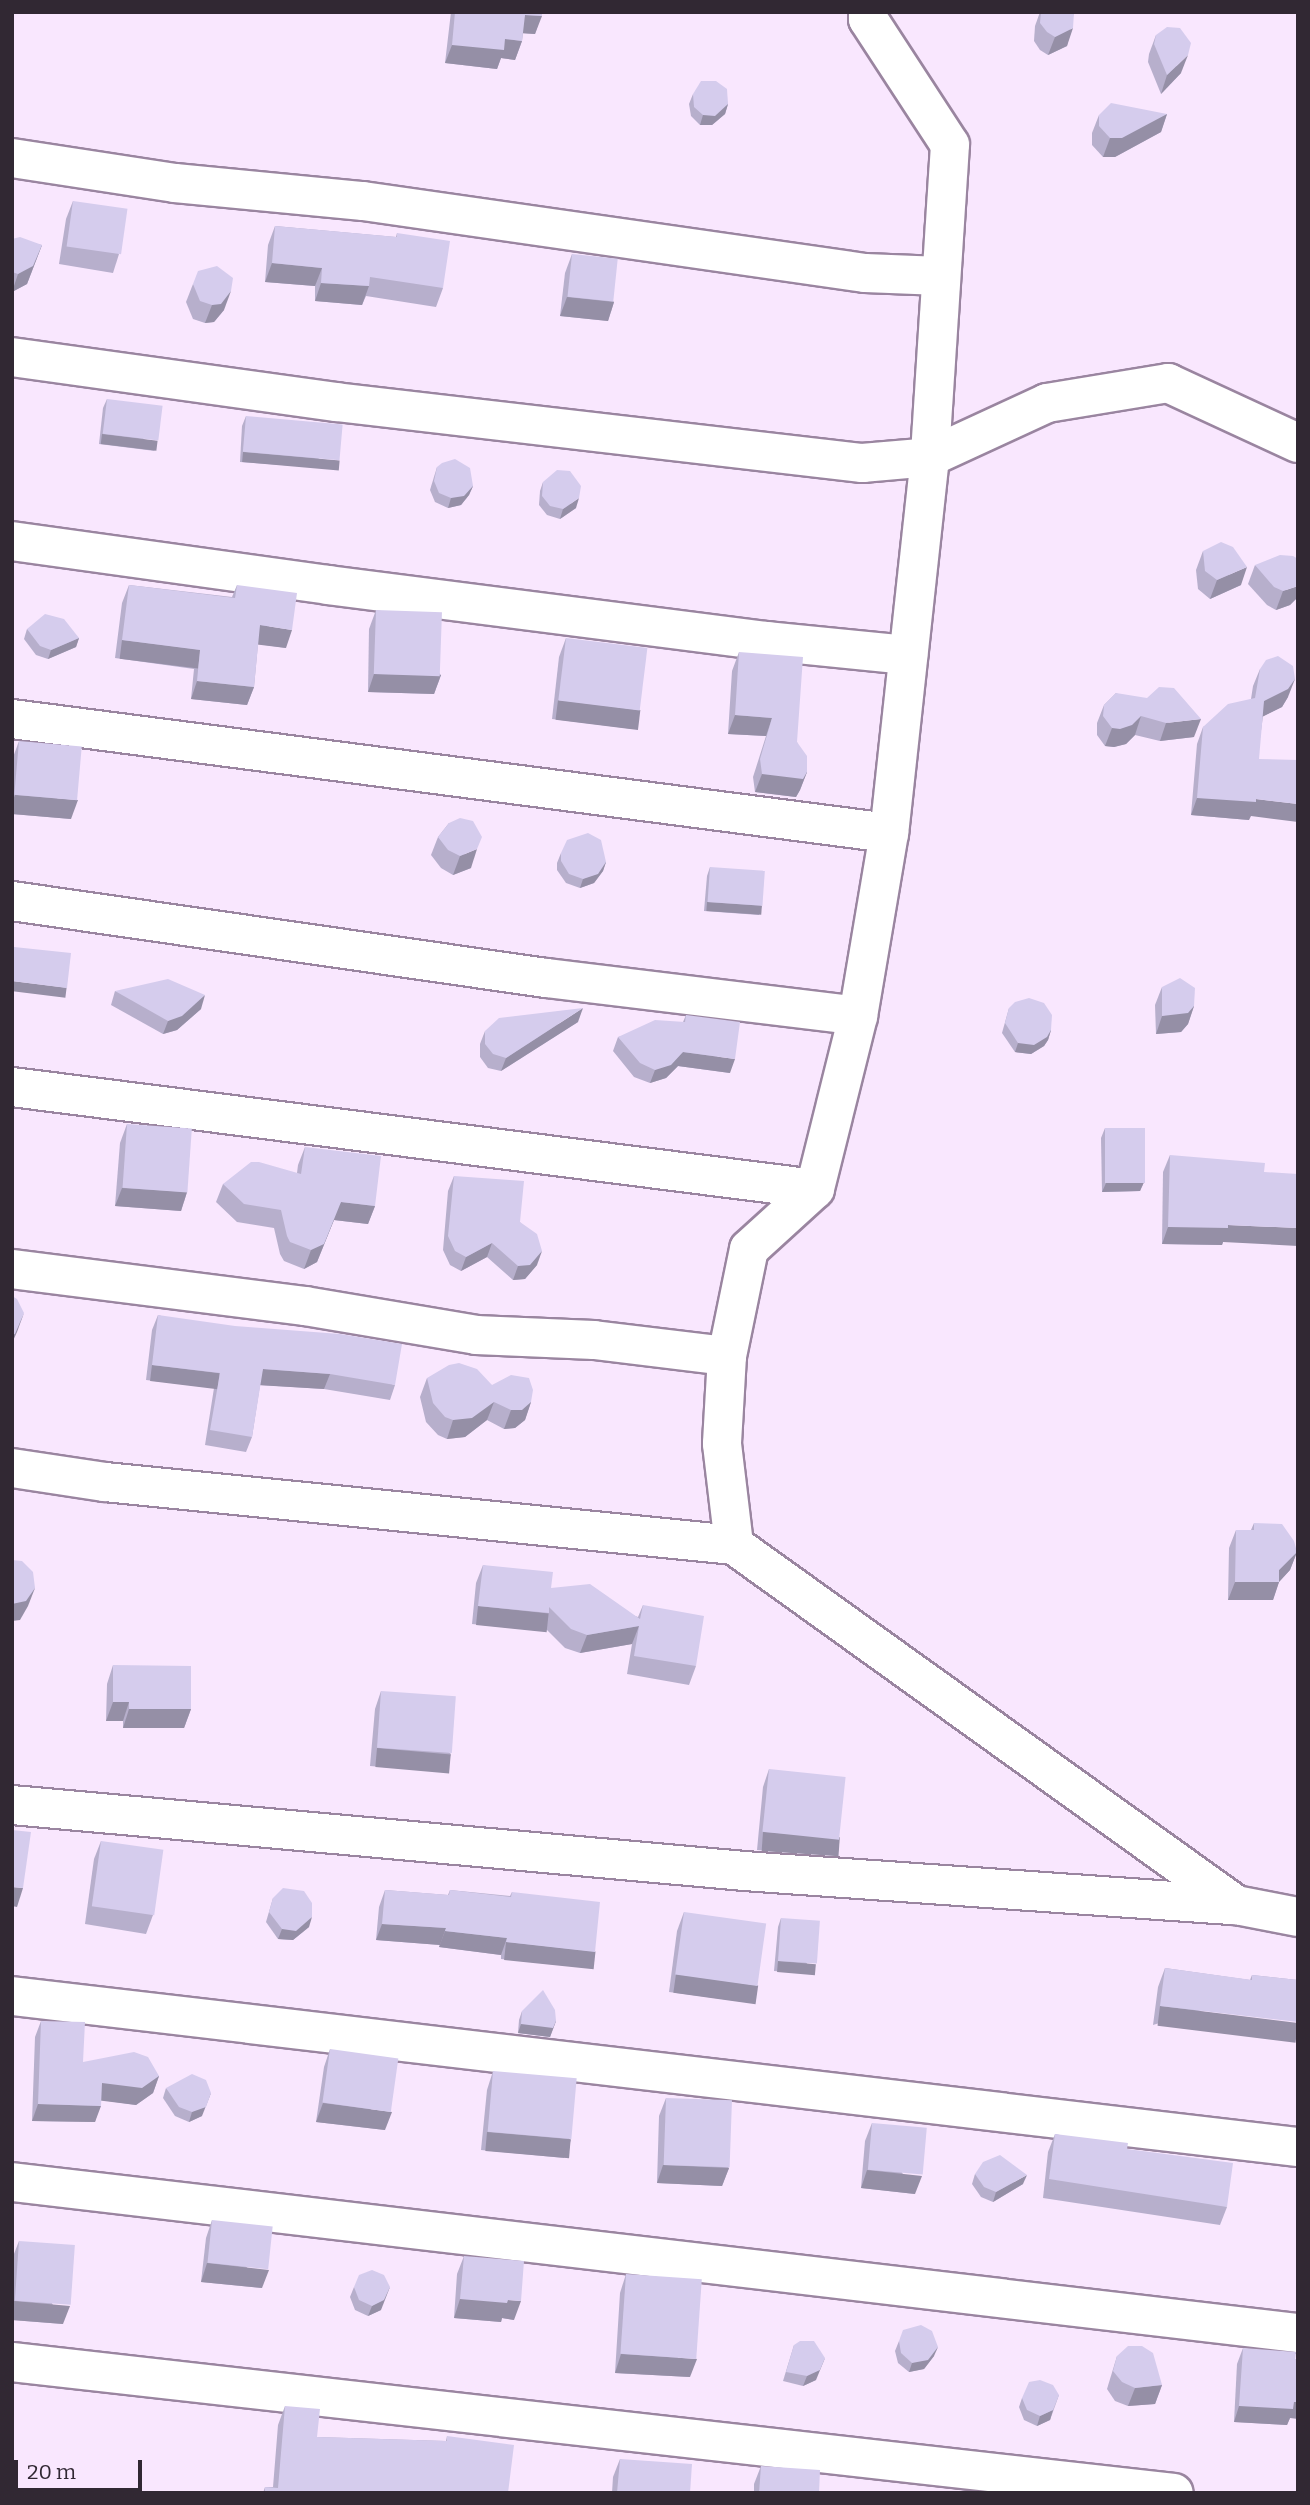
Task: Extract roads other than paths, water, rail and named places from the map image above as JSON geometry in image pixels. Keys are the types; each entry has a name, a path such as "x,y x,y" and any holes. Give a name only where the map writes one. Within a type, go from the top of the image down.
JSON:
{"street":[{"path":"734,1545 722,1444 727,1356 749,1249 815,1189 858,1016 889,833 930,457 950,145 868,19 868,12"},
{"path":"12,158 175,183 363,201 865,273 941,276"},
{"path":"12,358 349,404 862,463 930,457 1046,404 1168,383 1298,443"},
{"path":"12,541 767,641 908,655"},
{"path":"12,719 889,833"},
{"path":"12,901 546,978 858,1016"},
{"path":"12,1087 815,1189"},
{"path":"12,1269 305,1306 476,1335 594,1340 727,1356"},
{"path":"12,1468 105,1482 734,1545 1236,1905"},
{"path":"12,1805 730,1870 1236,1905 1298,1917"},
{"path":"12,1996 1298,2147"},
{"path":"12,2182 1298,2333"},
{"path":"12,2361 1174,2493"}]}
